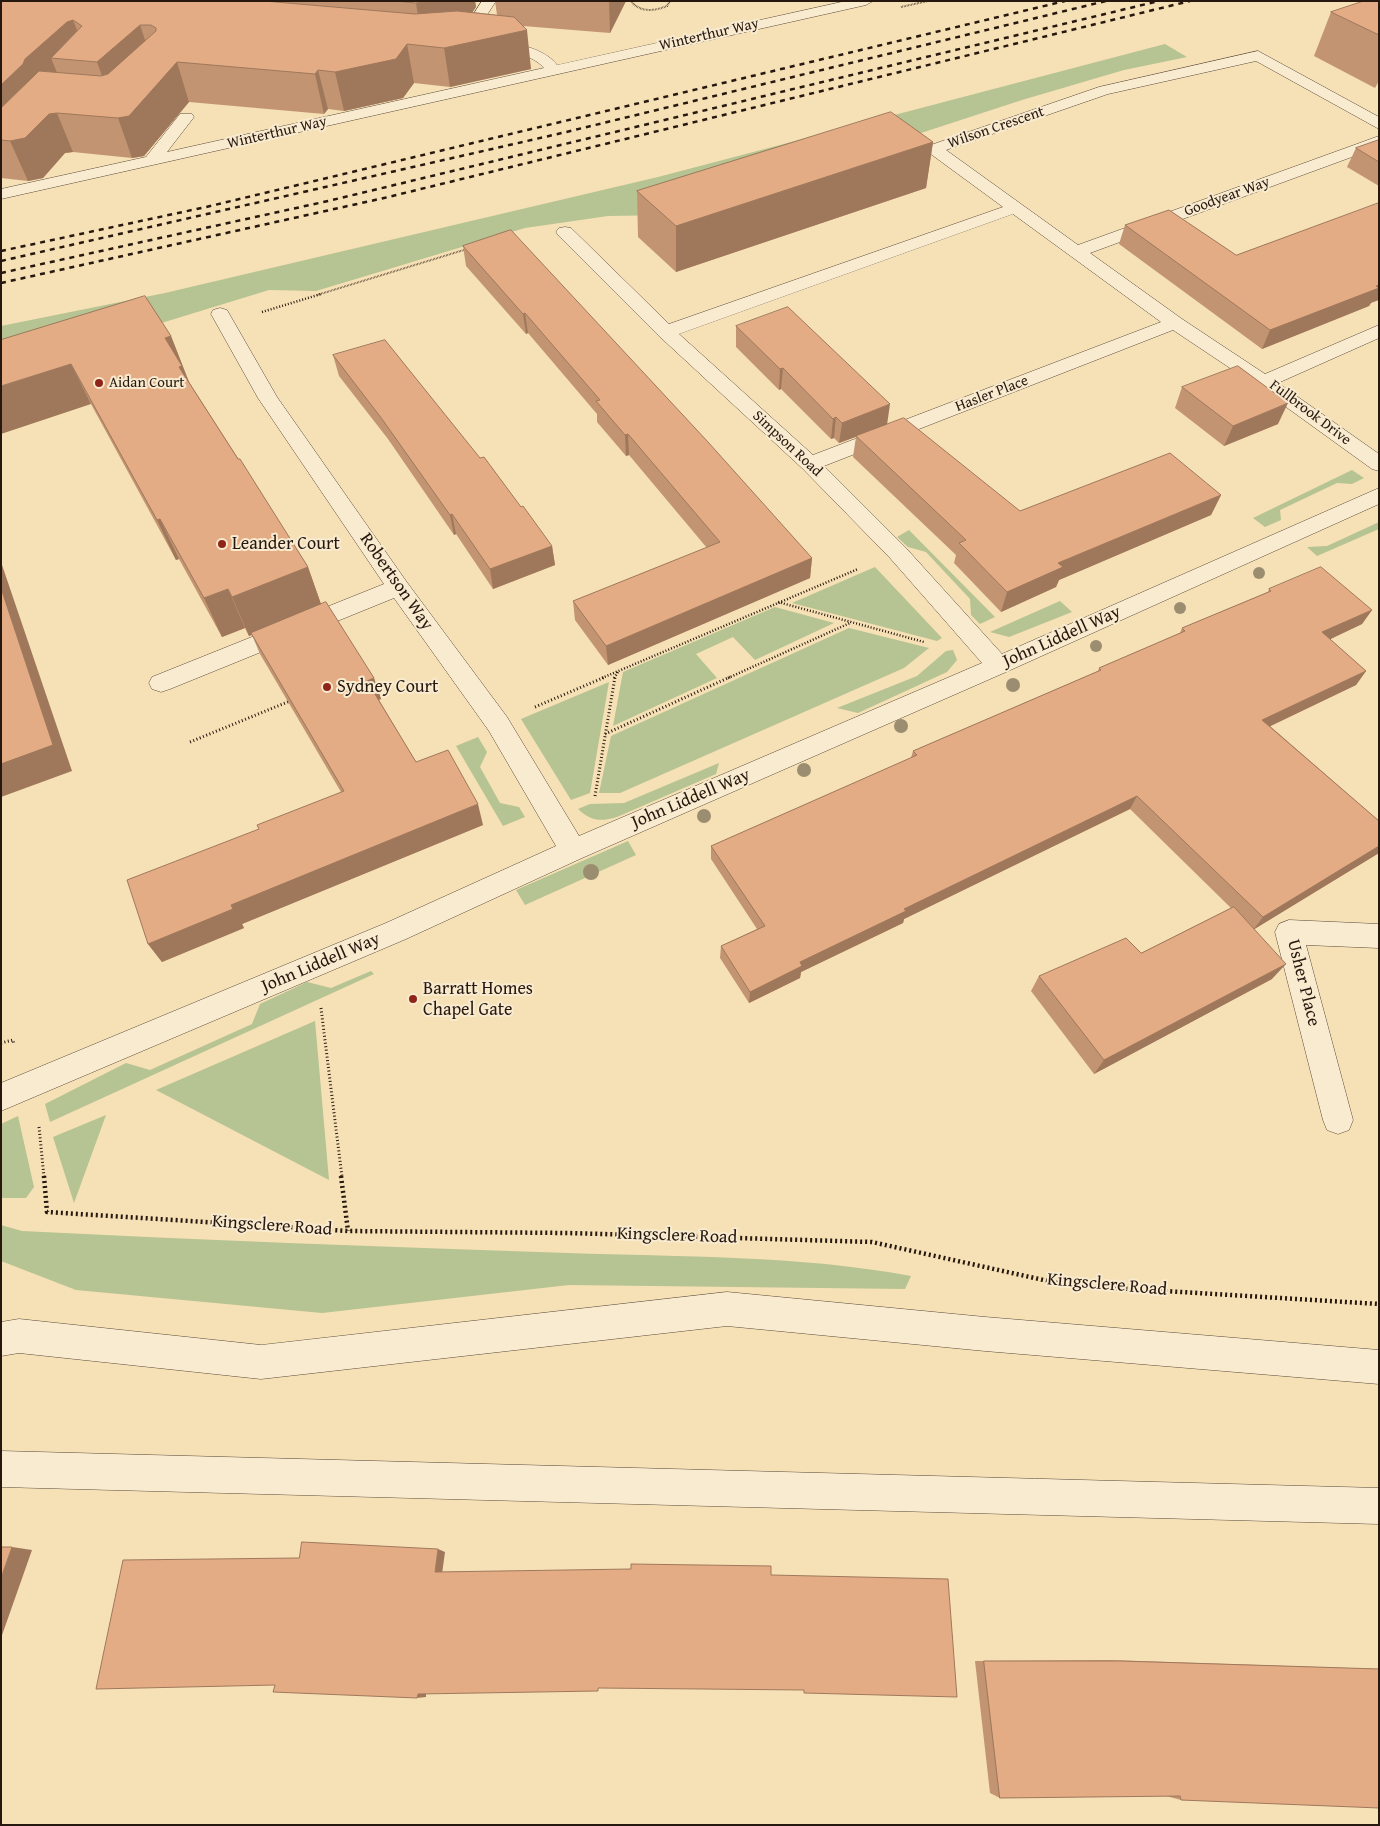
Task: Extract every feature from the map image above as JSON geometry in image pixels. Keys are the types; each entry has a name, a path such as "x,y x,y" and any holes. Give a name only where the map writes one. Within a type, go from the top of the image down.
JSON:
{"street":[{"path":"462,44 489,1"},
{"name":"Winterthur Way","path":"1,194 866,1"},
{"path":"446,45 462,44 521,50 534,54 549,63 553,71"},
{"name":"Wilson Crescent","path":"1264,382 1175,323 934,149 1104,90 1258,56 1379,124"},
{"path":"151,161 186,117"},
{"name":"Goodyear Way","path":"1076,252 1379,141"},
{"path":"666,332 1015,208"},
{"name":"Simpson Road","path":"565,232 666,332 810,464 898,552 998,666"},
{"name":"Robertson Way","path":"223,318 268,398 398,586 498,724 573,850"},
{"name":"Hasler Place","path":"810,464 1175,323"},
{"name":"Fullbrook Drive","path":"1264,382 1379,331"},
{"name":"Fullbrook Drive","path":"1264,382 1379,464"},
{"name":"John Liddell Way","path":"1,1097 396,931 573,850 998,666 1379,495"},
{"path":"161,683 398,586"},
{"name":"Usher Place","path":"1338,1120 1289,932 1379,936"},
{"path":"7,1333 261,1362 727,1309 985,1334 1379,1367"},
{"path":"1,1468 1379,1506"}],"path":[{"path":"630,1 638,8 650,10 666,6 670,1"},
{"path":"223,318 475,247"},
{"path":"498,724 898,552"},
{"path":"778,602 924,642"},
{"path":"605,734 850,623"},
{"path":"595,799 614,680 618,672"},
{"path":"190,742 293,699"},
{"path":"321,1008 348,1231"},
{"path":"1,1043 13,1040"},
{"name":"Kingsclere Road","path":"41,1135 47,1212 348,1231 568,1233 872,1242 1066,1285 1379,1304"}],"green space":[{"path":"1165,44 1187,57 1124,70 1022,100 670,215 608,216 525,228 316,291 269,290 80,348 1,380 1,326 165,293 658,177"},
{"path":"1352,470 1364,478 1352,484 1337,483 1280,510 1281,520 1265,527 1253,518"},
{"path":"1379,522 1379,529 1317,556 1307,547 1327,546"},
{"path":"909,530 995,617 980,624 971,615 970,599 926,552 908,547 897,537"},
{"path":"875,567 942,638 937,641 792,603"},
{"path":"1060,601 1072,612 1009,637 990,632"},
{"path":"775,607 834,623 755,660 733,637 696,654 717,678 613,726 623,672"},
{"path":"849,628 929,648 904,668 620,793 599,793 611,736"},
{"path":"953,650 957,660 947,672 858,713 837,708 917,676 946,651"},
{"path":"609,682 590,793 571,800 521,719"},
{"path":"478,737 487,752 480,767 500,803 519,807 525,817 503,826 456,746"},
{"path":"719,763 716,774 617,817 606,820 596,819 587,816 578,809 590,804 624,803"},
{"path":"628,841 636,855 525,905 516,890"},
{"path":"371,971 374,974 50,1122 45,1104 126,1063 150,1070 252,1024 260,1004 307,982 331,988"},
{"path":"315,1021 329,1180 156,1090"},
{"path":"106,1115 74,1203 53,1137"},
{"path":"18,1116 34,1187 26,1198 1,1198 1,1124"},
{"path":"1,1225 22,1231 431,1248 739,1258 826,1264 911,1276 905,1289 569,1285 322,1313 76,1290 1,1261"}],"building":[{"path":"1,1 264,1 415,14 457,11 514,17 527,30 444,48 407,44 396,59 335,72 318,70 315,74 177,62 129,116 118,118 49,114 25,138 10,141 1,140 1,108 39,71 101,76 108,74 156,31 156,28 151,25 140,25 97,62 51,58 82,26 73,20 67,22 25,59 23,64 1,85"},
{"path":"397,1 430,1 416,3"},
{"path":"1364,1 1379,1 1379,35 1331,12"},
{"path":"891,112 933,142 676,226 637,191"},
{"path":"1379,140 1379,162 1356,148"},
{"path":"1379,203 1379,285 1376,286 1379,288 1270,330 1125,225 1169,210 1236,255"},
{"path":"511,230 708,442 812,558 606,646 573,601 720,542 628,434 625,435 596,401 600,400 525,313 523,314 463,246"},
{"path":"145,296 171,336 165,338 182,366 179,367 308,567 232,597 228,589 204,598 160,519 157,520 71,364 1,386 1,340"},
{"path":"788,307 890,404 842,423 836,417 833,419 783,368 780,369 736,326"},
{"path":"385,340 480,458 484,457 552,546 490,569 452,514 450,515 382,419 333,355"},
{"path":"1238,366 1288,403 1233,426 1182,387"},
{"path":"904,418 1020,511 1170,453 1221,495 1058,563 1063,567 1007,592 959,543 966,540 856,436"},
{"path":"1321,567 1372,610 1322,632 1366,671 1262,720 1379,821 1379,846 1263,917 1137,796 904,909 906,911 800,962 802,966 750,992 721,946 765,926 711,846 917,755 913,751 1101,670 1099,668 1185,631 1182,628 1271,591 1269,589"},
{"path":"1,588 53,745 1,764"},
{"path":"326,602 374,678 367,681 416,762 448,750 478,804 231,905 233,909 148,944 127,880 259,829 257,825 344,791 251,633"},
{"path":"1234,907 1286,964 1104,1060 1039,976 1126,938 1141,953"},
{"path":"302,1542 438,1549 435,1572 631,1569 631,1564 771,1566 771,1575 948,1579 957,1697 804,1693 804,1690 598,1688 598,1691 418,1694 417,1698 273,1692 275,1685 96,1689 123,1560 299,1558"},
{"path":"1,1547 12,1547 1,1578"},
{"path":"984,1661 1121,1661 1379,1669 1379,1808 1181,1800 1180,1796 1000,1798"}],"railway":[{"path":"1,251 206,207 1065,1"},
{"path":"1,261 562,133 1106,1"},
{"path":"1,273 328,201 1159,1"},
{"path":"1,283 384,198 1190,1"}],"place":[{"name":"Aidan Court","path":"99,383"},
{"name":"Leander Court","path":"222,544"},
{"name":"Sydney Court","path":"327,687"},
{"name":"Barratt Homes Chapel Gate","path":"413,999"}]}
